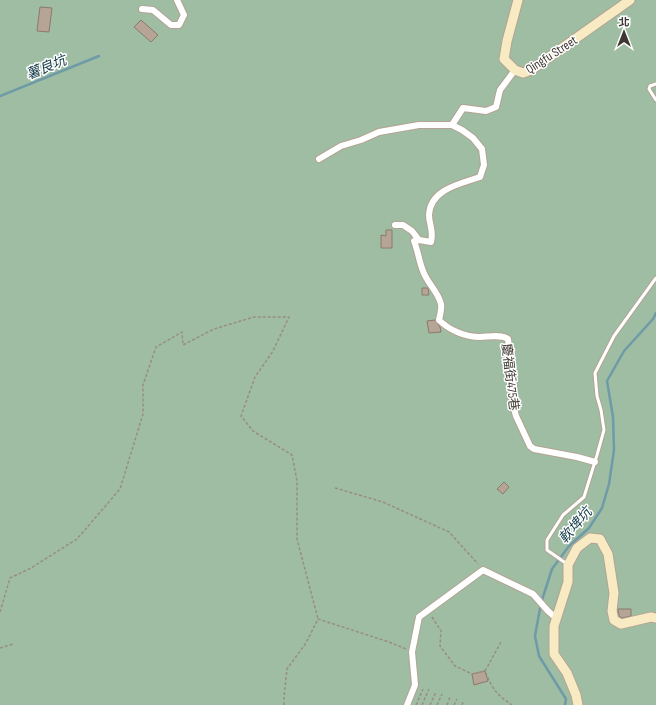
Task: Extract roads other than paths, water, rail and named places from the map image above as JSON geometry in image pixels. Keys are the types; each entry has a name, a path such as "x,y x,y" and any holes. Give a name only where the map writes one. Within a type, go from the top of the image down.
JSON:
{"street":[{"path":"142,9 153,10 171,25 179,25 184,15 177,0"},
{"name":"Qingfu Street","path":"518,0 504,53 504,59 515,70 523,73 530,70 630,0"},
{"path":"452,125 463,108 486,111 496,107 500,90 515,70"},
{"path":"319,159 341,146 361,140 379,132 419,125 452,125 473,138 482,149 484,165 480,177 444,190 432,202 429,216 433,234 431,242 419,240 412,231 403,225 396,225"},
{"name":"慶福街475巷","path":"419,240 414,241 423,271 434,289 441,305 439,320 465,336 506,337 508,339 514,388 513,405 516,416 530,446 534,450 578,457 595,462"},
{"path":"578,705 576,695 567,674 554,654 554,626 568,582 568,565 577,548 590,538 600,539 608,554 614,593 612,611 614,620 621,624 651,617 656,618"},
{"path":"407,705 415,685 412,652 419,617 483,570 533,594 556,618"}],"lane":[{"path":"656,84 650,86 649,89 656,100"},
{"path":"568,565 546,550 548,540 563,515 584,497 604,430 597,396 595,372 614,336 656,278"}],"waterway":[{"name":"薯良坑","path":"0,96 99,56"},
{"name":"軟埤坑","path":"565,705 566,699 539,656 535,636 541,603 552,569 569,546 589,528 602,508 609,484 614,450 613,417 607,381 624,351 653,319 656,313"}]}
